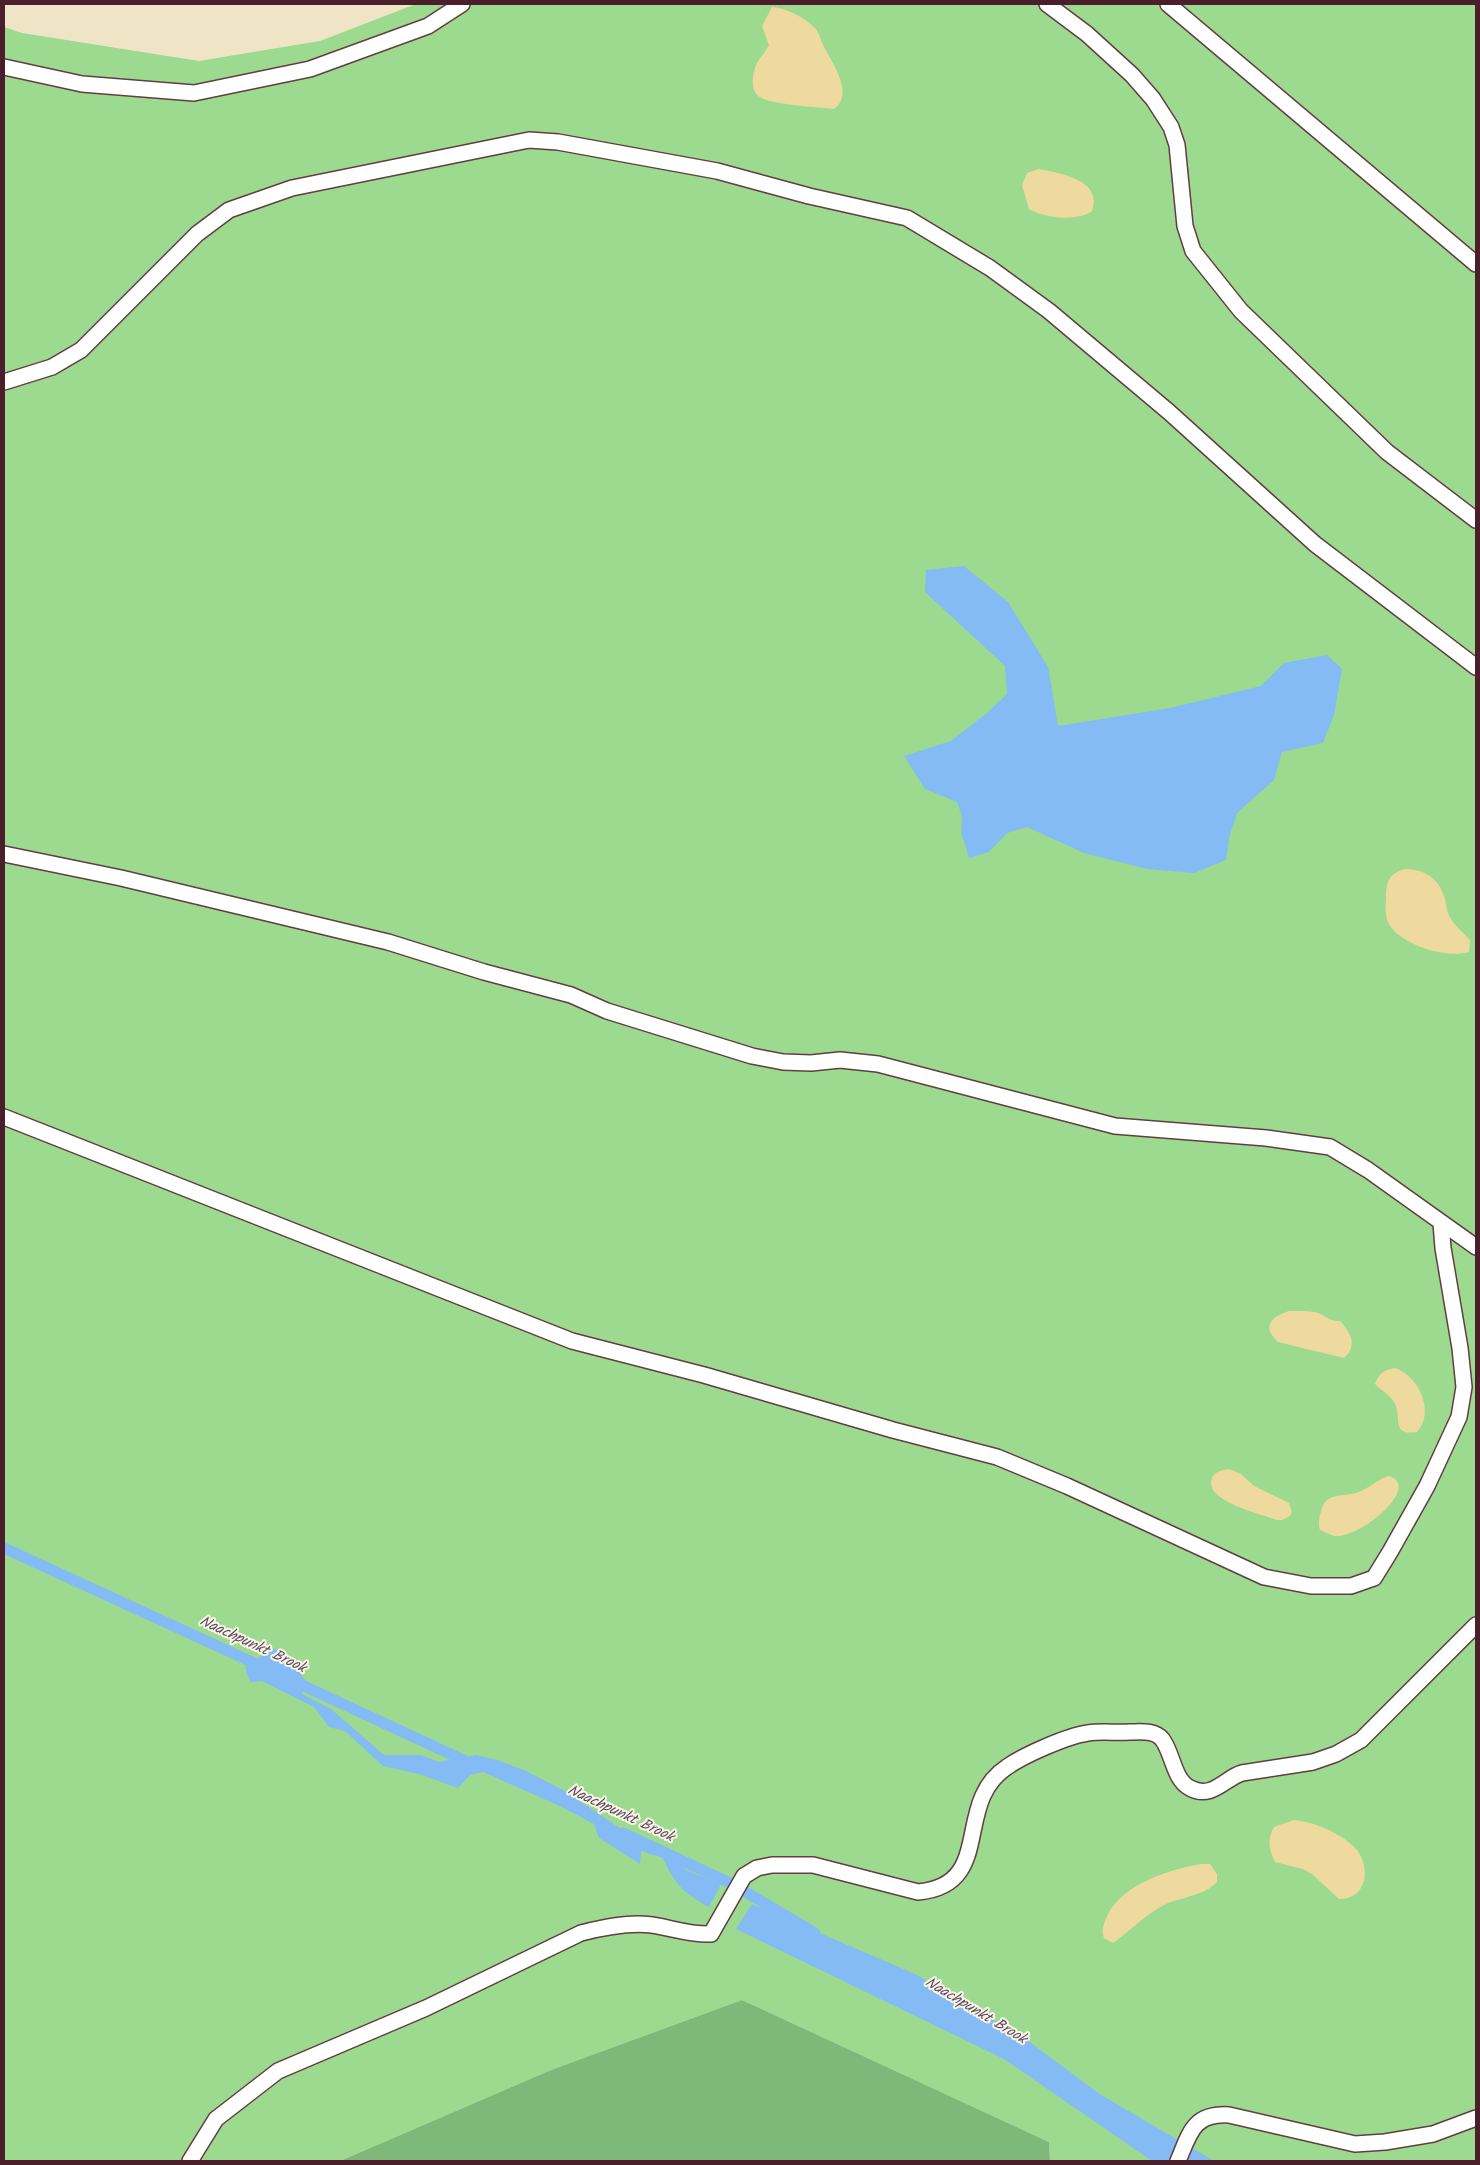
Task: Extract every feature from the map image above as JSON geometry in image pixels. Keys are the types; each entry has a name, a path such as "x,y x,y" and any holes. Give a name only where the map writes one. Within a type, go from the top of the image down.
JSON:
{"lane":[{"path":"4,67 82,84 194,93 310,69 428,26 462,4"},
{"path":"1046,4 1087,34 1132,75 1154,99 1171,127 1177,145 1185,226 1193,250 1241,311 1387,452 1476,520"},
{"path":"1168,4 1476,264"},
{"path":"4,382 52,367 81,350 197,234 229,210 292,188 529,140 558,142 718,171 809,196 907,218 990,268 1049,311 1169,412 1315,544 1476,667"},
{"path":"4,854 121,878 388,942 484,972 571,994 607,1011 752,1056 783,1062 810,1063 840,1060 878,1064 1115,1126 1266,1138 1330,1148 1368,1170 1476,1247"},
{"path":"4,1117 572,1341 704,1374 893,1430 997,1457 1075,1490 1264,1577 1311,1586 1351,1586 1374,1578 1427,1486 1459,1417 1464,1387 1459,1339 1443,1248 1441,1223"},
{"path":"190,2161 216,2119 278,2071 426,2008 581,1933 628,1924 652,1925 701,1934 711,1934 744,1876 757,1868 772,1865 813,1865 918,1892 932,1891 946,1886 957,1877 965,1861 978,1804 990,1782 1007,1767 1067,1739 1087,1733 1149,1732 1162,1739 1182,1780 1190,1789 1204,1791 1214,1790 1226,1784 1234,1775 1313,1762 1336,1754 1361,1740 1476,1625"},
{"path":"1178,2161 1191,2131 1200,2120 1214,2114 1229,2115 1355,2144 1385,2142 1433,2134 1476,2118"}],"green space":[{"path":"416,4 1476,4 1476,2161 1050,2161 1049,2142 742,2000 551,2070 340,2161 4,2161 4,27 22,33 199,61 320,41"},
{"path":"742,2000 1049,2142 1050,2161 340,2161 551,2070"}],"sand":[{"path":"772,7 796,14 816,29 840,78 842,96 840,103 834,109 775,102 760,97 755,92 753,76 755,68 769,45 762,26"},
{"path":"1039,169 1068,176 1086,185 1092,192 1094,200 1092,211 1078,217 1060,218 1043,215 1029,209 1022,185 1027,173"},
{"path":"1405,869 1424,873 1438,884 1444,896 1449,916 1470,940 1469,952 1449,954 1425,949 1395,932 1386,917 1387,884 1396,872"},
{"path":"1289,1311 1314,1312 1332,1320 1340,1321 1350,1335 1351,1349 1344,1358 1278,1342 1270,1332 1270,1323 1277,1316"},
{"path":"1395,1368 1411,1378 1422,1395 1425,1415 1417,1432 1409,1433 1400,1429 1395,1404 1375,1384 1382,1373"},
{"path":"1229,1469 1241,1474 1254,1486 1289,1503 1292,1512 1290,1516 1277,1520 1224,1500 1216,1493 1212,1486 1212,1478 1217,1472"},
{"path":"1388,1476 1397,1481 1398,1489 1394,1499 1373,1520 1360,1529 1347,1534 1335,1536 1320,1530 1320,1516 1326,1501 1335,1496 1356,1493"},
{"path":"1294,1820 1311,1823 1328,1830 1344,1839 1357,1850 1364,1866 1365,1874 1361,1889 1356,1894 1348,1898 1339,1899 1312,1874 1303,1869 1275,1862 1270,1845 1272,1831 1274,1827"},
{"path":"1202,1864 1210,1864 1217,1874 1217,1882 1212,1887 1164,1905 1150,1913 1113,1943 1104,1938 1103,1929 1107,1916 1124,1895 1135,1887 1162,1874"}],"water":[{"path":"964,566 1008,602 1048,667 1058,726 1170,708 1261,686 1284,663 1327,655 1342,669 1334,715 1323,743 1282,752 1274,780 1237,813 1229,838 1226,860 1194,873 1147,869 1084,853 1027,827 1007,833 989,852 969,858 961,832 962,816 957,802 925,789 904,756 951,741 988,712 1007,694 1005,666 925,592 926,570"},
{"path":"274,1648 290,1661 305,1680 302,1694 331,1709 384,1755 421,1755 439,1762 476,1755 524,1770 565,1791 645,1845 669,1857 688,1871 721,1884 709,1907 693,1898 676,1882 663,1858 641,1851 640,1864 599,1838 594,1824 562,1807 483,1772 470,1775 458,1788 419,1774 383,1766 345,1731 329,1727 314,1707 262,1681 250,1682 245,1667"},
{"path":"752,1904 915,1974 1027,2040 1101,2095 1214,2161 1152,2161 1004,2059 736,1929"}],"waterway":[{"name":"Naachpunkt Brook","path":"4,1548 265,1668"},
{"name":"Naachpunkt Brook","path":"291,1680 474,1765"},
{"name":"Naachpunkt Brook","path":"623,1833 732,1884 815,1933"}]}
